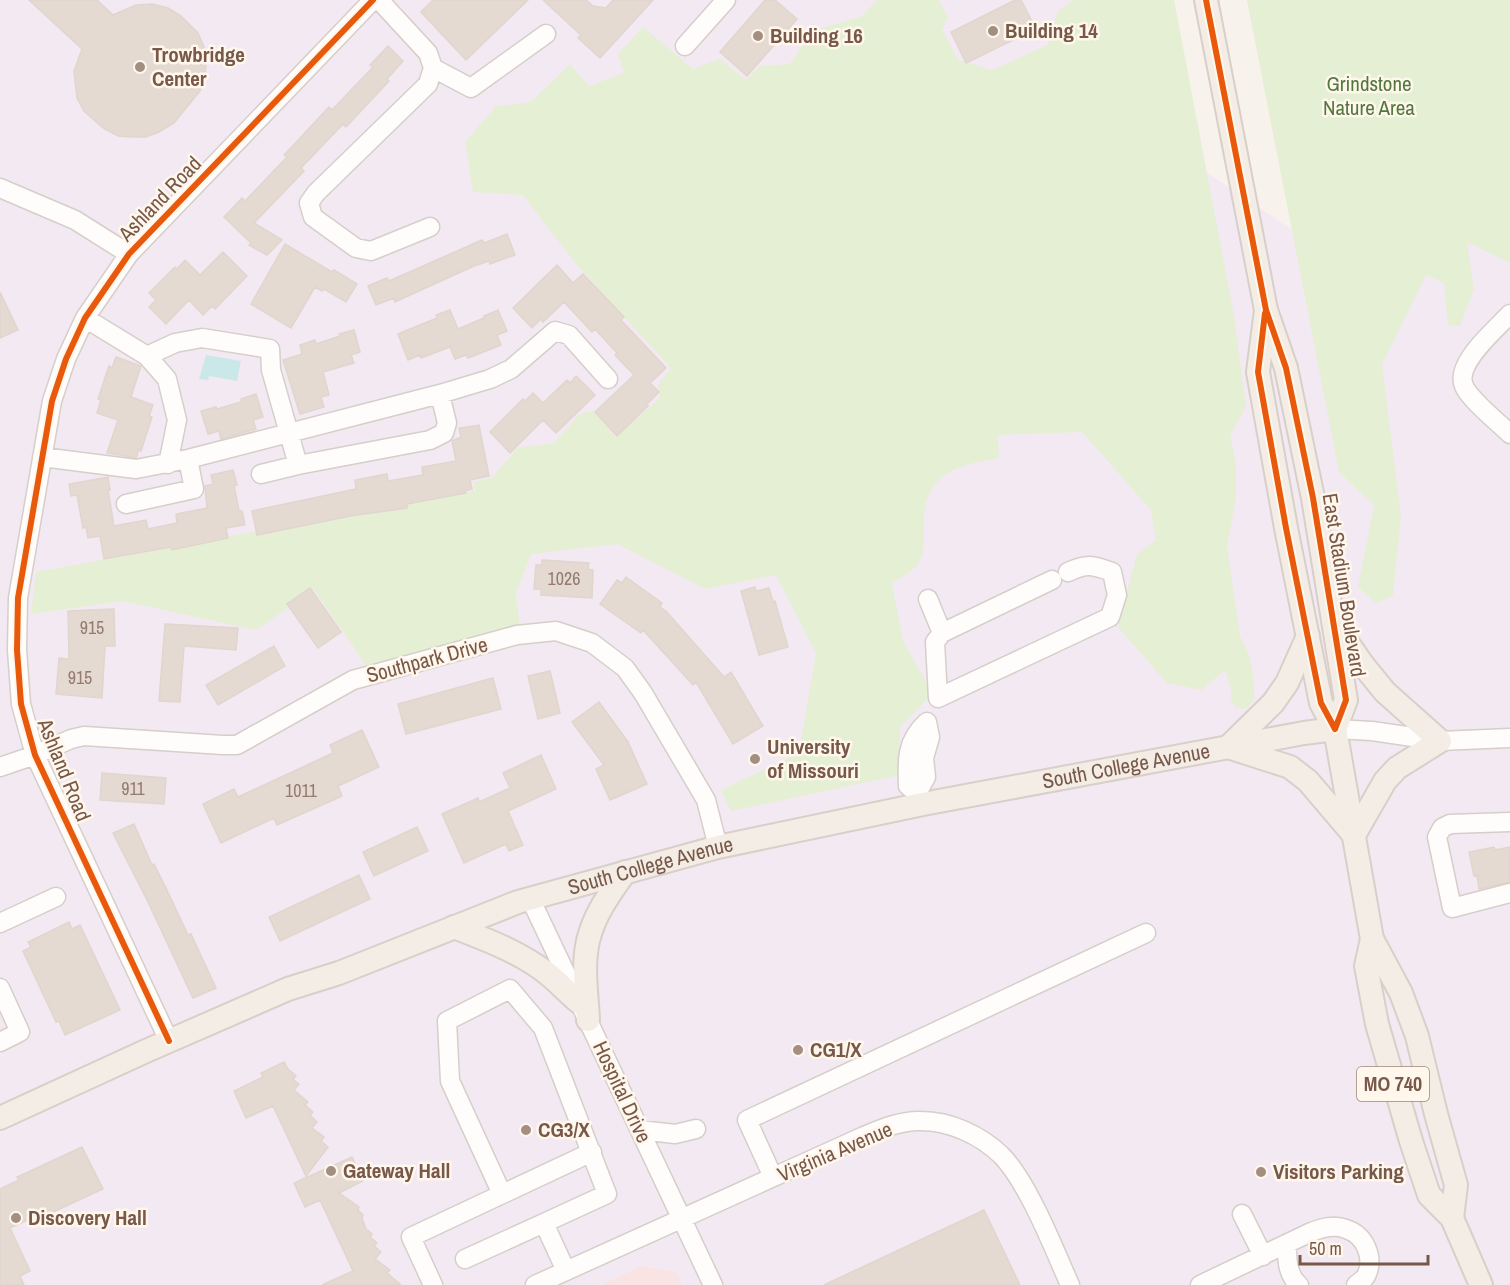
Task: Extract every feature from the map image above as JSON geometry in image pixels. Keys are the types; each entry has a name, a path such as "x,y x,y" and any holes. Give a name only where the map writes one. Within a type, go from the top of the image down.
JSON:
{"main road":[{"name":"East Stadium Boulevard","path":"1206,0 1266,310 1286,368 1313,498 1347,700 1335,729"},
{"name":"East Stadium Boulevard","path":"1266,310 1258,372 1308,636 1322,703 1335,729 1372,939 1401,993 1417,1036 1456,1185 1452,1218"},
{"path":"1308,636 1287,683 1273,703 1228,747 1290,767 1308,781 1354,835 1385,781 1397,768 1440,741 1385,692 1363,665 1334,622"},
{"name":"South College Avenue","path":"0,1118 288,989 339,973 530,898 718,847 917,799 1335,729"},
{"path":"584,1012 588,940 600,910 626,872"},
{"path":"454,927 501,945 529,961 548,974 584,1012"},
{"name":"East Stadium Boulevard","path":"1372,939 1366,966 1377,1024 1393,1083 1429,1195 1452,1218 1481,1285"}],"street":[{"path":"685,46 726,0"},
{"path":"372,1 428,53 433,68 428,84 309,202 313,217 356,248 371,251 430,227"},
{"name":"Ashland Road","path":"169,1041 35,755 21,704 17,650 18,598 52,402 66,359 85,318 129,254 372,1"},
{"path":"433,68 471,88 546,34"},
{"path":"0,188 75,220 129,254"},
{"path":"1510,314 1468,360 1462,373 1463,386 1471,397 1510,434"},
{"path":"85,318 147,356 167,379 177,420 168,464"},
{"path":"42,457 136,469 168,464 490,379 511,369 555,331 568,335 608,379"},
{"path":"147,356 175,343 202,338 270,349 271,370 298,465"},
{"path":"261,474 437,437 444,433 447,423 440,394"},
{"path":"126,504 194,489 188,459"},
{"path":"917,799 927,777 924,758 930,737 927,722 938,698 935,642 942,633 1078,567 1092,564 1112,572 1117,595 1110,617 938,698"},
{"path":"928,599 942,633"},
{"name":"Southpark Drive","path":"0,767 35,755 70,739 84,736 223,746 237,745 353,680 517,635 556,631 592,643 625,668 643,693 706,800 718,847"},
{"path":"1335,729 1372,730 1440,741 1510,738"},
{"path":"1510,822 1450,824 1442,828 1437,837 1452,908 1510,893"},
{"path":"0,923 56,897"},
{"name":"Hospital Drive","path":"530,898 713,1285"},
{"path":"773,1177 747,1120 1146,933"},
{"path":"0,988 20,1032 0,1042"},
{"path":"465,1259 607,1194 543,1028 510,989 447,1021 450,1081 502,1194"},
{"name":"Virginia Avenue","path":"535,1285 864,1136 891,1126 921,1120 949,1125 975,1136 1001,1155 1023,1186 1070,1285"},
{"path":"640,1130 675,1134 696,1129"},
{"path":"433,1285 411,1236 592,1152"},
{"path":"1242,1214 1263,1256"},
{"path":"544,1223 566,1271"},
{"path":"1200,1285 1326,1227 1347,1229 1364,1241 1371,1259 1366,1277 1356,1285"},
{"path":"1287,1245 1287,1263 1299,1285"}],"shaded area":[{"name":"University of Missouri","path":"0,0 1129,0 1182,156 1295,232 1510,139 1510,1285 0,1285"},
{"path":"641,1266 676,1272 682,1285 602,1285"}],"green space":[{"path":"877,0 939,0 948,17 942,30 958,60 992,70 1048,45 1058,11 1074,0 1174,0 1234,315 1246,407 1230,435 1236,464 1236,498 1227,546 1240,637 1250,659 1254,684 1254,700 1246,709 1236,708 1231,701 1231,689 1225,670 1201,690 1167,683 1118,627 1137,554 1156,540 1151,510 1082,432 998,435 999,458 959,467 939,480 932,489 924,518 924,547 921,558 913,569 892,583 903,641 933,694 900,727 900,775 731,811 721,790 799,753 816,653 776,575 705,589 618,544 531,554 516,593 520,628 366,665 314,590 256,630 123,601 31,614 36,572 475,491 474,482 492,478 517,448 554,443 580,414 594,411 616,437 660,398 658,385 671,368 580,269 523,195 473,192 465,142 496,106 531,102 570,64 589,86 624,73 618,54 643,27 693,69 720,59 746,80 760,66 790,64 813,31 862,16"},
{"name":"Grindstone Nature Area","path":"1247,0 1510,0 1510,263 1467,242 1474,289 1460,326 1448,325 1444,283 1426,275 1382,364 1401,516 1393,596 1376,603 1358,587 1374,505 1339,472"}],"water":[{"path":"206,355 241,361 237,381 209,376 208,380 199,379"}],"building":[{"name":"Trowbridge Center","path":"29,0 97,0 113,15 136,5 152,4 168,8 181,16 198,33 204,47 205,78 200,91 174,123 159,132 146,137 118,136 103,128 84,111 77,98 74,71 82,49"},
{"path":"433,0 528,0 466,60 421,12"},
{"path":"543,0 586,0 593,6 606,8 613,0 653,0 600,58 578,38 581,35"},
{"name":"Building 16","path":"765,0 775,0 797,19 747,76 720,52"},
{"name":"Building 14","path":"1015,0 1021,0 1036,29 966,63 951,32"},
{"path":"388,46 403,61 387,79 389,81 346,127 343,124 301,168 304,171 254,223 282,240 267,255 249,245 251,243 224,217 242,198 245,201 287,157 284,155 329,107 332,110 373,67 370,65"},
{"path":"507,234 515,255 490,264 489,261 474,266 395,302 394,298 376,305 368,286 387,278 389,281 482,240 484,243"},
{"path":"285,244 357,284 346,302 324,289 322,291 315,287 291,328 251,304"},
{"path":"223,252 247,276 215,309 212,306 203,315 189,300 166,324 149,307 156,300 149,293 175,267 177,269 185,260 200,275"},
{"path":"557,265 573,283 583,274 624,317 621,320 666,368 650,383 659,392 617,436 595,412 634,375 615,355 617,353 595,329 592,332 564,302 543,322 541,319 532,328 513,308"},
{"path":"0,292 18,330 0,338"},
{"path":"450,310 458,329 498,310 507,331 497,335 501,345 468,358 466,355 455,359 450,347 421,358 420,355 408,360 398,334 437,318 436,315"},
{"path":"354,330 360,352 351,355 354,363 323,372 329,395 321,397 324,407 300,414 283,360 302,354 300,345 315,340 316,344"},
{"path":"116,357 141,366 131,397 153,405 149,416 152,417 141,451 139,449 136,458 107,453 118,420 97,413 101,400 98,399 109,366 112,368"},
{"path":"576,376 595,395 556,433 543,420 510,453 490,432 523,399 525,401 533,393 543,403 567,380 570,383"},
{"path":"256,394 263,417 253,420 256,429 221,439 219,431 208,434 201,411 241,402 241,399"},
{"path":"479,425 489,476 470,480 472,489 465,491 466,493 407,504 407,508 350,516 257,535 252,511 356,489 355,480 387,474 388,481 423,475 422,467 456,461 452,441 461,437 459,428"},
{"path":"233,470 239,511 242,511 245,525 226,528 228,538 172,550 171,547 104,559 100,536 88,538 86,527 83,528 77,495 71,496 69,484 108,477 114,526 146,520 148,529 177,523 176,514 207,508 205,486 213,484 211,475"},
{"path":"542,560 589,563 588,569 593,570 592,598 541,595 541,589 534,589 536,565 542,565"},
{"path":"626,577 662,603 660,607 724,677 731,672 763,726 733,744 696,682 693,685 643,630 641,633 600,604 617,580 622,583"},
{"path":"755,587 756,591 769,588 788,647 759,655 741,591"},
{"path":"310,588 341,632 318,648 287,604"},
{"path":"114,609 115,646 105,646 102,698 56,694 59,658 69,659 68,611"},
{"path":"165,624 238,628 236,650 184,646 180,702 159,701"},
{"path":"274,646 285,666 218,705 206,685"},
{"path":"550,671 560,713 538,719 528,676"},
{"path":"493,678 501,709 406,734 398,704"},
{"path":"599,702 628,742 647,784 610,800 596,769 604,765 572,722"},
{"path":"362,730 379,767 338,786 342,796 277,825 274,818 221,843 203,804 234,789 238,797 333,753 330,745"},
{"path":"541,755 556,789 508,811 523,845 509,851 506,844 464,863 442,814 478,798 479,802 510,788 503,773"},
{"path":"102,773 166,778 164,804 100,800"},
{"path":"134,824 152,865 154,864 188,935 191,934 216,988 193,998 113,833"},
{"path":"417,827 428,851 374,876 363,852"},
{"path":"1494,847 1495,850 1510,847 1510,882 1479,889 1469,852"},
{"path":"359,875 370,899 280,941 269,917"},
{"path":"69,922 72,929 80,925 120,1010 65,1035 59,1021 56,1022 23,951 31,947 28,942"},
{"path":"284,1062 296,1076 293,1079 299,1084 294,1090 308,1102 305,1105 313,1112 310,1115 317,1122 312,1128 324,1137 321,1141 328,1147 306,1176 273,1106 246,1118 234,1091 263,1077 261,1073"},
{"name":"Discovery Hall","path":"82,1147 103,1189 38,1219 36,1216 10,1228 30,1271 20,1276 24,1285 0,1285 0,1189 19,1180 17,1177"},
{"path":"352,1157 363,1181 339,1193 359,1207 358,1210 363,1215 366,1229 372,1234 370,1237 377,1243 374,1246 381,1252 375,1259 390,1270 387,1273 401,1285 322,1285 353,1271 320,1200 305,1207 294,1183"},
{"path":"984,1210 1020,1285 824,1285"}],"cycle path":[{"path":"169,1041 35,755 21,704 17,650 18,598 52,401 66,359 85,318 129,254 373,0"},
{"path":"1206,0 1266,310 1286,368 1313,498 1346,700 1335,729"},
{"path":"1265,313 1258,372 1321,703 1335,729"}],"place":[{"name":"Building 14","path":"993,31"},
{"name":"Building 16","path":"758,36"},
{"name":"Trowbridge Center","path":"140,67"},
{"name":"University of Missouri","path":"755,759"},
{"name":"CG1/X","path":"798,1050"},
{"name":"CG3/X","path":"526,1130"},
{"name":"Gateway Hall","path":"331,1171"},
{"name":"Visitors Parking","path":"1261,1172"},
{"name":"Discovery Hall","path":"16,1218"}]}
